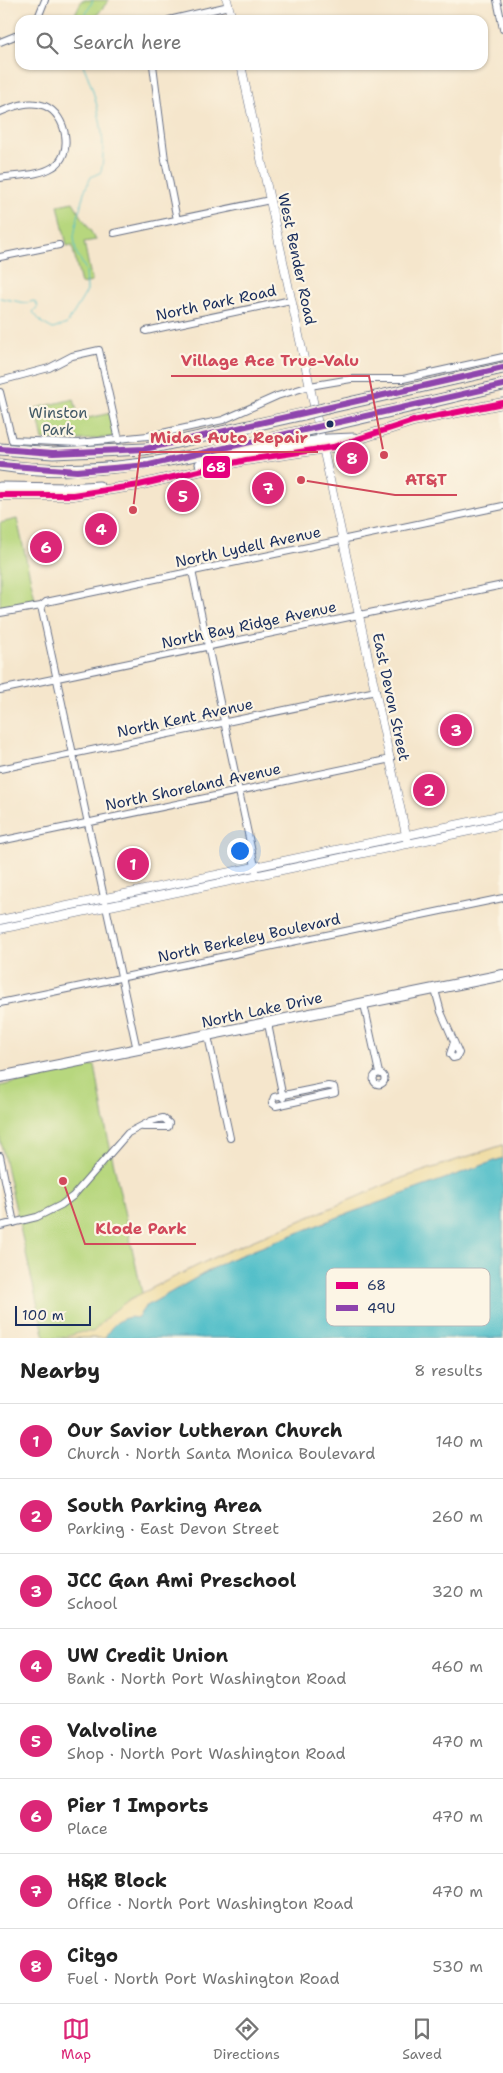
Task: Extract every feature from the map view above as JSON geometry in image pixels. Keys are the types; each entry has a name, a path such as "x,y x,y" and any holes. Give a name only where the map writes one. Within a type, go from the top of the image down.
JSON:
{"highway":[{"path":"0,448 53,453 145,448 503,368"},
{"path":"0,465 77,470 149,465 503,385"}],"main road":[{"path":"0,495 54,496 106,490 252,458 359,438 413,422 503,403"},
{"path":"0,487 69,488 114,484 255,450 322,445"},
{"name":"North Lake Drive","path":"0,1082 27,1074 137,1050 503,975"},
{"name":"North Lake Drive","path":"0,1077 27,1074"}],"street":[{"path":"39,15 45,0"},
{"path":"497,0 503,29"},
{"path":"186,15 228,3"},
{"path":"0,42 15,36"},
{"path":"154,70 165,160 177,220"},
{"name":"West Bender Road","path":"242,70 343,540"},
{"path":"0,112 25,104 46,107 59,119 66,138 63,155 58,163 46,170 0,178"},
{"path":"114,233 270,200"},
{"path":"0,257 59,245"},
{"name":"North Park Road","path":"146,331 291,300"},
{"path":"0,381 49,368 72,356 99,350 119,440"},
{"path":"0,392 11,440 68,443 119,440 148,436 223,420 277,396 310,386 351,380 403,379 503,357"},
{"name":"North Lydell Avenue","path":"0,613 41,606 46,602 503,506"},
{"name":"East Devon Street","path":"343,540 408,844"},
{"path":"192,571 257,876"},
{"name":"North Bay Ridge Avenue","path":"0,690 503,585"},
{"path":"41,606 137,1050"},
{"name":"North Kent Avenue","path":"0,769 376,691"},
{"name":"North Shoreland Avenue","path":"0,841 391,759"},
{"path":"0,929 255,866 503,815"},
{"path":"0,920 257,876 503,824"},
{"name":"North Berkeley Boulevard","path":"0,1004 503,898"},
{"path":"435,990 441,1012 454,1042"},
{"path":"364,1004 379,1073"},
{"path":"268,1024 284,1104"},
{"path":"208,1036 230,1138"},
{"path":"328,1086 335,1088 334,1093 330,1095 284,1104 276,1106 272,1103 272,1098 328,1086"},
{"path":"0,1226 37,1217 61,1205 84,1185 124,1137 143,1127"},
{"path":"0,1156 14,1223"}],"green space":[{"path":"82,0 109,0 97,15 74,15"},
{"path":"73,202 96,240 84,242 92,282 81,284 72,245 67,246 58,205"},
{"name":"Winston Park","path":"74,399 79,420 111,413 113,437 83,440 43,440 36,408"},
{"path":"17,519 35,599 0,607 0,523"},
{"path":"95,1065 105,1124 145,1307 105,1338 45,1338 0,1139 0,1086"}],"sand":[{"path":"503,1145 503,1158 336,1218 226,1261 145,1307 137,1318 122,1319 111,1329 105,1338 62,1338 82,1332 93,1332 111,1313 130,1299 221,1254 402,1178"}],"water":[{"path":"503,1158 503,1338 105,1338 110,1329 118,1322 127,1318 137,1318 145,1307 226,1261 336,1218"}],"waterway":[{"path":"86,15 93,0"},
{"path":"0,298 26,303 34,301 38,306 33,312 42,323 53,329 67,324 87,291 86,270 76,252 74,236 84,192 91,177 101,172 103,147 100,118 85,70"}],"transit line":[{"name":"49U","path":"0,449 53,453 145,449 503,368"},
{"name":"49U","path":"0,465 77,471 149,465 503,385"},
{"name":"68","path":"0,495 73,495 139,485 246,460 333,447 413,421 503,403"}],"place":[{"name":"Village Ace True-Valu","path":"384,455"},
{"name":"Citgo","path":"352,458"},
{"name":"AT&T","path":"301,480"},
{"name":"H&R Block","path":"268,488"},
{"name":"Valvoline","path":"183,496"},
{"name":"Midas Auto Repair","path":"133,510"},
{"name":"UW Credit Union","path":"101,529"},
{"name":"Pier 1 Imports","path":"46,547"},
{"name":"JCC Gan Ami Preschool","path":"456,730"},
{"name":"South Parking Area","path":"429,790"},
{"name":"Our Savior Lutheran Church","path":"133,864"},
{"name":"Klode Park","path":"63,1181"}]}
